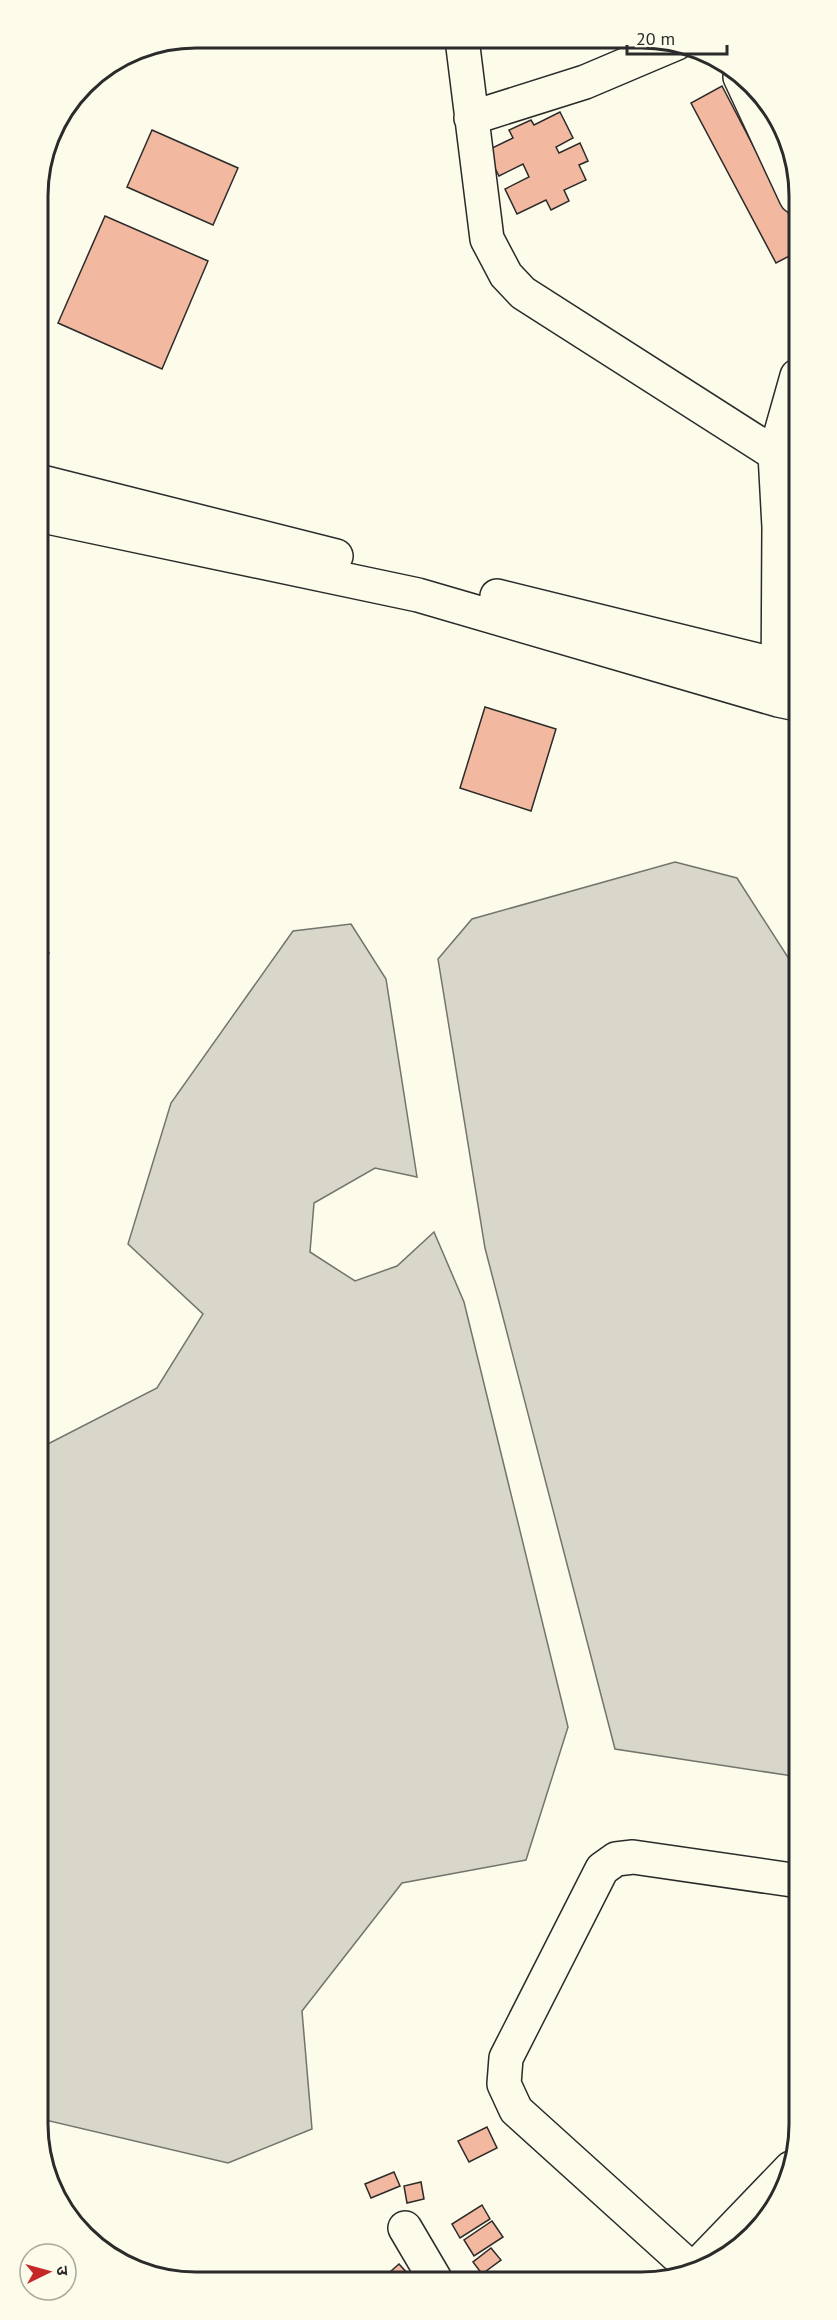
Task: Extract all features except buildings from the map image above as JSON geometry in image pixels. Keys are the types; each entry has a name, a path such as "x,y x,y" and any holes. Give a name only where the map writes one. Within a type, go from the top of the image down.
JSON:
{"street":[{"path":"463,48 487,239 506,275 523,293 775,454"},
{"path":"471,118 585,82 639,49"},
{"path":"747,93 788,180"},
{"path":"48,517 418,595 787,702 788,668 775,454 789,404"},
{"path":"48,483 788,668"},
{"path":"686,2265 516,2110 504,2084 507,2058 603,1869 616,1859 633,1857 789,1880"},
{"path":"707,2256 777,2182"},
{"path":"405,2228 431,2272"}],"shaded area":[{"path":"675,862 737,878 789,959 789,1775 615,1749 485,1248 438,959 472,919"},
{"path":"351,924 386,979 417,1177 375,1168 314,1203 310,1252 355,1281 397,1266 434,1232 464,1302 568,1727 526,1860 402,1883 302,2011 312,2129 228,2163 48,2121 48,1444 157,1388 203,1314 128,1244 171,1103 293,931"}]}
